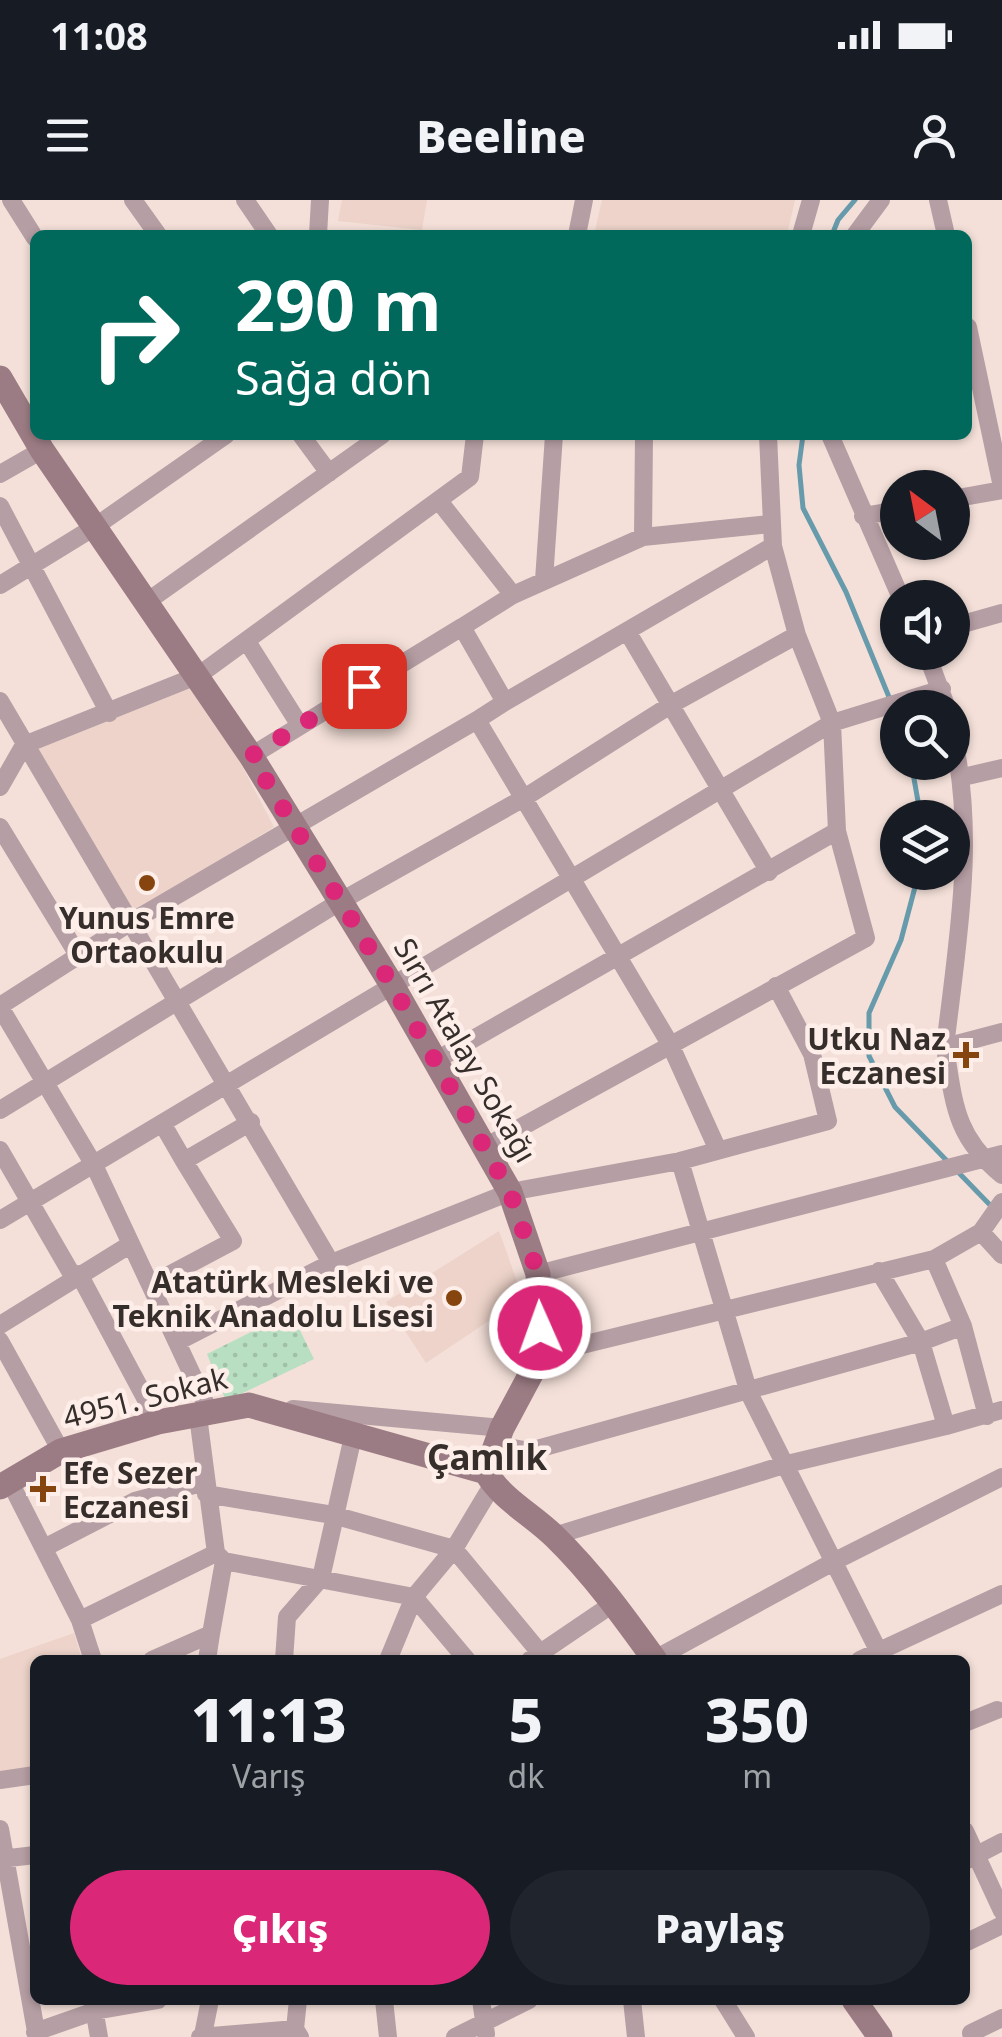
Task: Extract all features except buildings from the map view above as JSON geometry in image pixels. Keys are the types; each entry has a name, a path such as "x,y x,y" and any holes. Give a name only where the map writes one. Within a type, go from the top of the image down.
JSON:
{"main road":[{"name":"Sırrı Atalay Sokağı","path":"0,378 30,426"},
{"name":"Sırrı Atalay Sokağı","path":"39,440 251,756 392,985 510,1192 538,1274 542,1355"},
{"path":"542,1355 498,1436 490,1478 554,1536 614,1603 651,1655"},
{"name":"4951. Sokak","path":"5,1484 61,1451 158,1422 248,1405 354,1432 490,1478"},
{"path":"858,2005 880,2037"}],"street":[{"path":"0,205 11,200 30,230"},
{"path":"134,200 155,230"},
{"path":"245,200 266,230"},
{"path":"318,230 320,200"},
{"path":"578,230 584,200"},
{"path":"802,230 809,200"},
{"path":"859,230 881,200"},
{"path":"938,200 945,230"},
{"path":"970,496 1002,489 975,395 972,366"},
{"path":"0,474 31,440"},
{"path":"0,584 96,526 219,440"},
{"path":"305,440 329,473"},
{"path":"148,601 375,440"},
{"path":"0,787 6,764 24,744 200,675 248,643 470,476 474,440"},
{"path":"544,580 554,440"},
{"path":"643,536 644,440"},
{"path":"485,1147 866,938 837,830 832,723 797,635 773,546 768,440"},
{"path":"832,440 892,580"},
{"path":"440,500 513,595"},
{"path":"0,506 109,712"},
{"path":"864,516 880,513"},
{"path":"251,756 513,595 544,580 643,536 770,524"},
{"path":"208,1655 220,1557 205,1488 204,1416 178,1340 94,1165 0,1007 131,922 773,546"},
{"path":"970,622 1002,613"},
{"path":"462,628 505,702"},
{"path":"628,630 768,872"},
{"path":"0,1110 45,1078 341,901 524,798 672,704 797,635"},
{"path":"248,643 299,724"},
{"path":"0,701 331,1262"},
{"path":"0,1220 832,723 880,712"},
{"path":"477,720 670,1044 717,1148"},
{"path":"970,775 1002,768"},
{"path":"963,780 964,892 945,1047 958,1124 983,1160 1002,1175"},
{"path":"0,827 78,955"},
{"path":"434,1062 837,830"},
{"path":"178,1340 331,1262 510,1192 680,1161 828,1121 812,1054 776,986"},
{"path":"945,1047 1002,1032"},
{"path":"184,1161 251,1122"},
{"path":"152,1284 232,1241 162,1123"},
{"path":"0,1150 158,1422"},
{"path":"538,1274 1002,1154"},
{"path":"680,1161 722,1313 749,1393 881,1655 1002,1594"},
{"path":"542,1355 934,1259 981,1232 1002,1202"},
{"path":"981,1232 1002,1255"},
{"path":"0,1325 131,1244"},
{"path":"554,1536 786,1464 995,1413 934,1259"},
{"path":"879,1271 921,1342 946,1426"},
{"path":"248,1405 498,1436 530,1452 749,1393 963,1326"},
{"path":"0,1341 61,1451"},
{"path":"284,1655 287,1618 321,1578 354,1432"},
{"path":"664,1655 835,1561 1002,1477"},
{"path":"390,1655 414,1597 454,1549 490,1478"},
{"path":"5,1484 44,1548 80,1620 91,1655"},
{"path":"44,1548 135,1501 205,1488 333,1515 454,1549 536,1655"},
{"path":"80,1620 220,1557 414,1597 463,1655"},
{"path":"542,1655 614,1603"},
{"path":"163,1655 211,1634"},
{"path":"970,1722 1000,1713"},
{"path":"0,1780 30,1776"},
{"path":"0,1829 2,1859 28,1946"},
{"path":"1002,1842 971,1858 1002,1911"},
{"path":"2,1859 30,1856"},
{"path":"970,1940 1002,1924"},
{"path":"33,2005 36,2034 94,2005 100,2037"},
{"path":"209,2005 201,2036 239,2037 298,2033 298,2005"},
{"path":"385,2005 388,2037"},
{"path":"482,2005 486,2031"},
{"path":"455,2037 486,2031 522,2005"},
{"path":"633,2005 636,2037"},
{"path":"727,2005 746,2037"},
{"path":"968,2036 1002,2018"}],"shaded area":[{"path":"342,200 427,200 422,230 338,221"},
{"path":"602,200 795,200 788,230 595,230"},
{"path":"197,680 274,827 131,914 31,747"},
{"path":"499,1231 523,1298 426,1363 386,1302"},
{"path":"74,1633 81,1655 30,1655 30,1772 0,1776 0,1659"}],"green space":[{"path":"291,1312 314,1359 226,1401 207,1354"}],"waterway":[{"path":"834,230 855,200"},
{"path":"802,440 799,465 803,508 846,592 886,690"},
{"path":"914,780 918,800"},
{"path":"914,890 901,940 869,1013 869,1056 895,1107 950,1164"},
{"path":"958,1172 992,1207"}],"place":[{"name":"Yunus Emre Ortaokulu","path":"147,883"},
{"name":"Utku Naz Eczanesi","path":"966,1055"},
{"name":"Atatürk Mesleki ve Teknik Anadolu Lisesi","path":"454,1298"},
{"name":"Efe Sezer Eczanesi","path":"43,1489"}],"district":[{"name":"Çamlık","path":"487,1456"}],"route":[{"path":"364,686 251,756 392,985 510,1192 538,1274 540,1328"}]}
